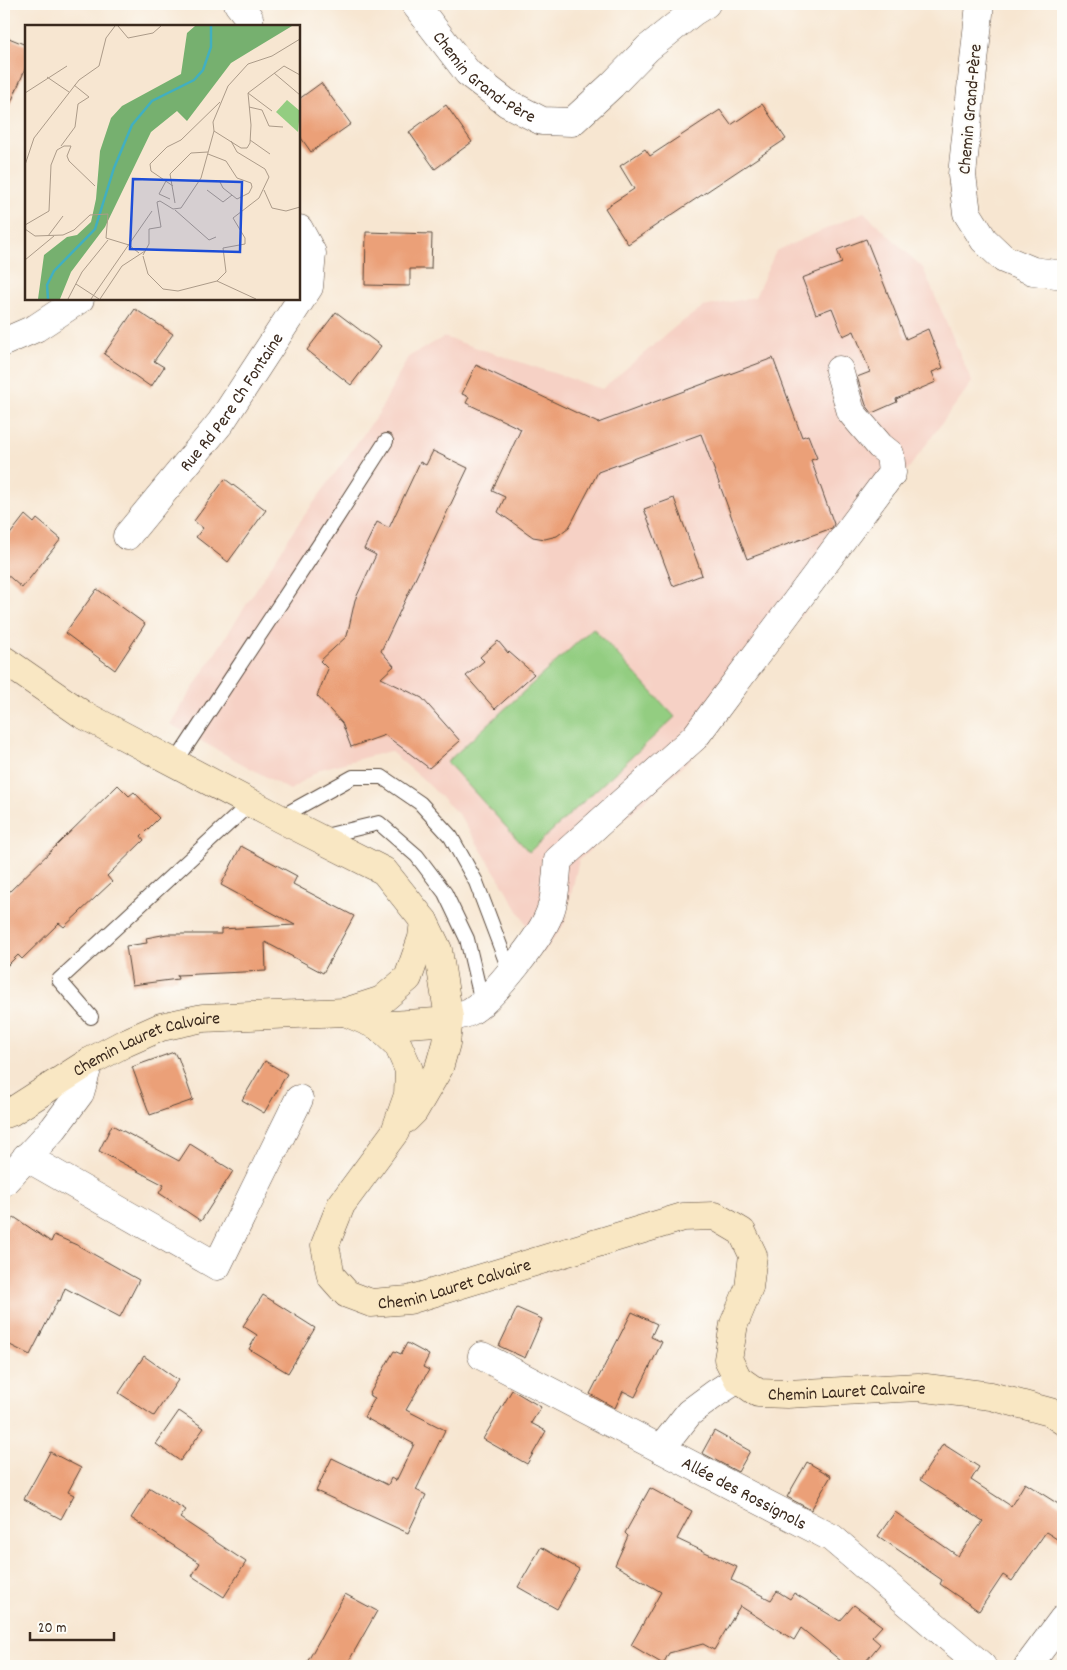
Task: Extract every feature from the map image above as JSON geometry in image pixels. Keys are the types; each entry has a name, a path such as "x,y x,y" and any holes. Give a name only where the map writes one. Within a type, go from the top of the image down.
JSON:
{"main road":[{"path":"4,660 82,714 384,871 424,921 438,950 449,1018 446,1043 439,1068 414,1112 395,1132"},
{"path":"345,1012 382,1000 408,978 422,938 424,921"},
{"name":"Chemin Lauret Calvaire","path":"4,1114 11,1112 89,1062 161,1027 203,1018 345,1012 378,1026 398,1045 409,1070 408,1095 395,1132 341,1204 325,1245 331,1276 347,1294 371,1303 409,1300 683,1217 715,1216 742,1232 753,1255 749,1288 734,1324 728,1359 738,1379 758,1393 787,1394 918,1387 991,1396 1050,1412 1063,1421"},
{"path":"378,1026 436,1022 449,1018"}],"street":[{"path":"238,4 249,18 250,25"},
{"name":"Chemin Grand-Père","path":"415,4 468,73 507,103 542,121 572,122 648,48 706,4"},
{"name":"Chemin Grand-Père","path":"980,4 962,175 968,213 984,240 1004,259 1033,271 1063,275"},
{"name":"Rue Rd Pere Ch Fontaine","path":"127,536 220,422 309,287 312,253 300,230"},
{"path":"4,342 36,328 78,300"},
{"path":"449,1018 470,1012 510,972 534,941 551,909 558,860 695,737 892,473 890,454 880,446 851,412 839,370"},
{"path":"4,1182 54,1128 80,1093 89,1062"},
{"path":"26,1157 218,1266 299,1099"},
{"name":"Allée des Rossignols","path":"482,1356 832,1538 982,1666"},
{"path":"661,1449 689,1413 738,1379"},
{"path":"1028,1666 1063,1619"}],"lane":[{"path":"175,763 386,441"},
{"path":"280,818 353,777 382,777 420,802 451,837 476,882 510,972"},
{"path":"91,1017 59,980 242,810 245,800"},
{"path":"319,838 379,823 417,856 445,893 467,939 482,1002"}],"shaded area":[{"path":"864,212 923,268 972,382 706,745 579,860 564,924 543,953 460,816 424,780 390,751 321,769 290,790 170,724 296,527 379,413 408,357 444,337 602,389 675,327 703,307 755,297 776,251"}],"green space":[{"path":"593,628 675,717 529,852 447,762"}],"building":[{"path":"4,36 25,45 25,69 4,119"},
{"path":"321,83 351,124 311,152 300,136 300,98"},
{"path":"762,104 786,139 628,244 605,208 634,189 620,166 645,149 650,156 720,110 731,125"},
{"path":"446,105 472,142 435,169 409,132"},
{"path":"366,232 432,234 431,269 410,269 410,286 365,285"},
{"path":"866,239 906,339 928,329 943,368 932,372 936,382 896,399 897,402 872,413 866,405 857,377 870,372 854,331 843,336 832,308 816,314 802,278 842,263 837,250"},
{"path":"135,309 173,334 154,361 164,367 151,387 104,354"},
{"path":"336,312 381,346 351,385 307,350"},
{"path":"773,358 802,437 808,435 817,458 811,460 834,524 832,528 747,559 701,434 598,472 569,527 557,536 545,539 533,537 498,512 505,497 492,491 521,429 466,403 469,397 462,394 476,365 598,423"},
{"path":"433,451 468,468 381,651 394,666 381,678 422,698 460,741 429,768 385,735 351,747 342,723 317,696 328,669 320,661 347,636 355,600 376,555 364,549 377,522 389,528 420,462 426,465"},
{"path":"225,479 266,510 228,562 196,537 203,528 194,521"},
{"path":"674,498 702,575 673,586 644,509"},
{"path":"25,515 34,523 37,519 61,539 22,588 4,572 4,542"},
{"path":"97,589 145,624 115,670 65,633"},
{"path":"498,641 508,653 534,674 495,709 466,676 484,661 480,657"},
{"path":"118,785 129,796 134,792 159,818 141,836 144,840 107,876 112,882 64,927 59,923 22,959 18,955 4,969 4,897"},
{"path":"241,846 297,876 293,884 354,916 323,973 265,942 266,971 177,975 178,979 132,985 126,946 147,943 146,938 167,934 221,934 221,929 295,925 221,885"},
{"path":"174,1052 178,1057 193,1100 150,1115 132,1067"},
{"path":"265,1061 287,1074 264,1113 242,1100"},
{"path":"112,1125 179,1161 190,1144 233,1171 201,1221 159,1193 164,1185 99,1151"},
{"path":"14,1217 51,1242 54,1235 79,1246 139,1280 120,1317 65,1288 60,1301 58,1300 30,1355 4,1342 4,1231"},
{"path":"263,1295 315,1328 288,1373 249,1349 257,1335 243,1326"},
{"path":"517,1308 542,1319 525,1358 499,1346"},
{"path":"632,1312 657,1324 651,1337 662,1342 635,1397 623,1391 615,1408 590,1394"},
{"path":"407,1343 429,1355 423,1367 429,1370 406,1410 445,1430 416,1490 426,1495 408,1533 316,1491 332,1458 388,1485 391,1478 396,1481 414,1444 364,1417 375,1398 369,1395 394,1351 401,1354"},
{"path":"144,1356 178,1380 154,1416 119,1393"},
{"path":"512,1390 541,1407 531,1423 546,1431 527,1464 483,1439"},
{"path":"179,1411 204,1428 180,1461 156,1444"},
{"path":"714,1431 750,1451 738,1472 702,1453"},
{"path":"943,1444 979,1467 971,1480 1011,1506 1025,1483 1063,1507 1063,1543 1046,1532 1012,1581 1003,1575 979,1611 940,1584 942,1580 878,1536 895,1512 958,1556 983,1521 920,1480"},
{"path":"50,1452 81,1468 68,1492 74,1495 61,1519 24,1499"},
{"path":"807,1462 831,1476 811,1510 787,1497"},
{"path":"150,1488 186,1510 180,1518 246,1562 224,1597 192,1576 200,1563 131,1518"},
{"path":"650,1488 692,1511 677,1539 737,1567 731,1580 771,1600 777,1591 790,1599 794,1593 840,1621 854,1605 882,1626 872,1637 880,1644 862,1666 847,1666 801,1628 794,1640 740,1606 714,1650 703,1644 669,1653 663,1664 631,1645 661,1592 615,1565 628,1536 625,1533"},
{"path":"541,1547 579,1569 557,1609 518,1587"},
{"path":"345,1594 377,1611 346,1666 305,1666"}]}
